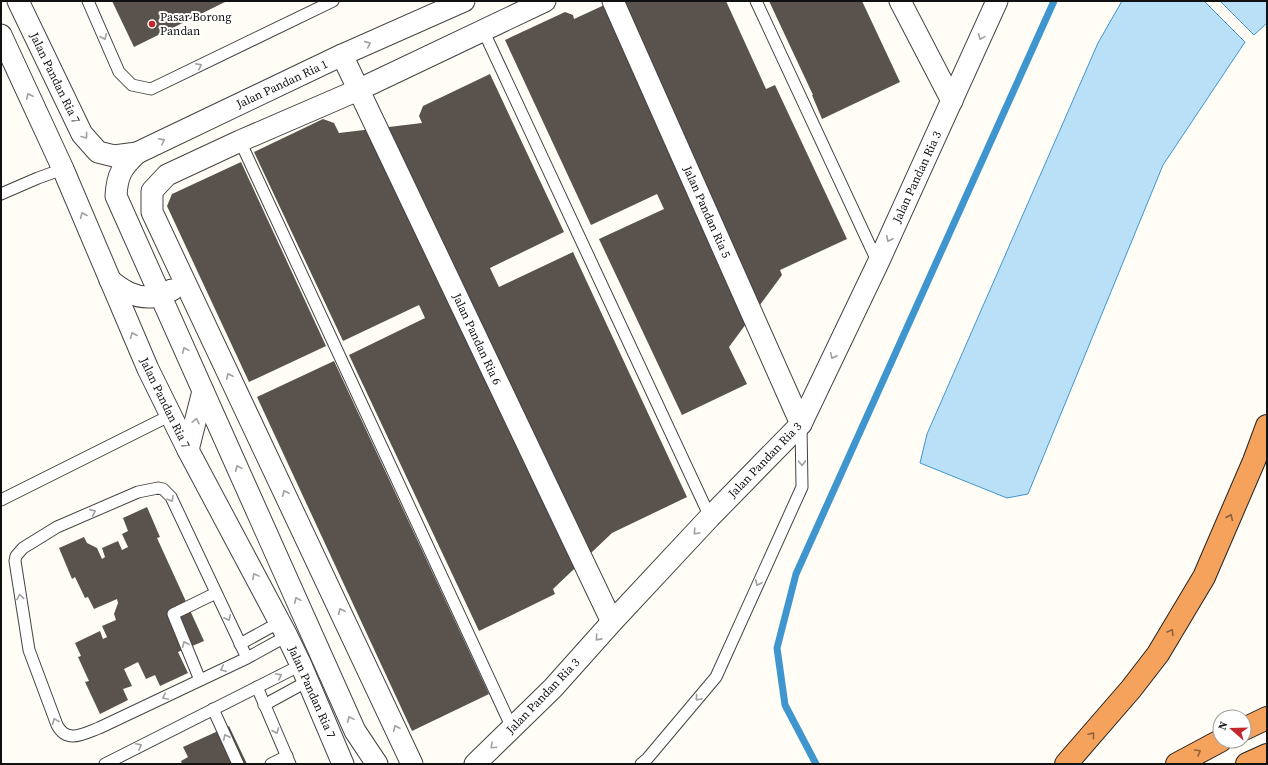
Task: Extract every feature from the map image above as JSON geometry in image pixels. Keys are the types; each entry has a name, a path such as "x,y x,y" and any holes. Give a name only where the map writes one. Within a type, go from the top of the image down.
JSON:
{"highway":[{"path":"1066,764 1131,689 1166,641 1204,577 1254,461 1267,426"},
{"path":"1252,725 1267,718"},
{"path":"1177,764 1212,745"},
{"path":"1247,764 1267,755"}],"street":[{"name":"Jalan Pandan Ria 7","path":"18,1 82,134 98,152"},
{"name":"Jalan Pandan Ria 1","path":"98,152 114,156 137,153 342,55 464,1"},
{"path":"412,764 152,212 152,191 167,175 240,141 358,90 545,1"},
{"name":"Jalan Pandan Ria 5","path":"613,1 801,424"},
{"path":"900,1 952,102"},
{"name":"Jalan Pandan Ria 3","path":"475,764 553,688 710,517 801,424 878,263 997,1"},
{"name":"Jalan Pandan Ria 7","path":"1,35 63,168 148,369 188,450 305,673 343,764"},
{"name":"Jalan Pandan Ria 6","path":"342,55 612,622"},
{"name":"Jalan Pandan Ria 7","path":"137,153 126,164 117,181 116,196 355,731 377,764"},
{"path":"110,280 124,292 151,297 186,285"},
{"path":"188,450 203,391"}],"lane":[{"path":"88,1 119,72 132,85 151,89 333,1"},
{"path":"756,1 878,263"},
{"path":"483,30 710,517"},
{"path":"240,141 512,728"},
{"path":"1,194 63,168"},
{"path":"1,500 171,416"},
{"path":"640,764 646,759 716,677 802,487 801,424"},
{"path":"247,658 171,497 163,489 158,488 138,492 57,527 23,548 16,556 15,561 29,650 57,725 60,731 65,735 72,737 79,736 99,728 247,658 283,629"},
{"path":"200,680 173,614 216,593"},
{"path":"240,644 283,629"},
{"path":"105,764 257,687 305,673"},
{"path":"264,705 305,673"},
{"path":"257,687 288,760 271,764"},
{"path":"213,710 238,764"}],"water":[{"path":"1122,1 1204,1 1245,42 1163,165 1028,494 1007,498 920,463 927,434 1098,43"},
{"path":"1220,1 1267,1 1267,23 1254,35"}],"building":[{"name":"Pasar Borong Pandan","path":"112,1 227,1 134,47"},
{"path":"613,1 726,1 766,89 775,85 847,239 780,270 782,275 729,347 747,384 682,415 599,239 664,209 657,194 591,225 505,40 565,12 573,15 574,19"},
{"path":"769,1 862,1 900,82 822,119 813,95"},
{"path":"490,74 564,232 490,268 499,287 573,252 687,497 612,533 553,589 555,594 479,631 349,355 425,318 419,305 343,341 254,152 323,119 334,123 339,133 422,123 419,116 423,106"},
{"path":"241,162 326,346 249,382 167,206 172,194"},
{"path":"334,361 489,694 412,731 257,397"},
{"path":"147,507 160,537 157,538 204,641 178,652 188,673 160,686 155,675 146,679 138,662 124,669 132,686 123,689 128,700 100,714 85,682 89,681 78,657 81,656 75,643 100,631 103,639 107,637 102,626 116,620 114,614 118,603 117,599 94,609 88,597 85,598 75,577 72,579 59,548 84,537 87,543 97,548 102,559 105,557 102,548 118,541 122,550 128,547 122,534 128,531 123,518"},
{"path":"229,726 247,764 182,764 181,761 188,757 183,747"}],"waterway":[{"path":"816,764 785,705 777,648 796,574 1054,1"}],"place":[{"name":"Pasar Borong Pandan","path":"152,24"}]}
